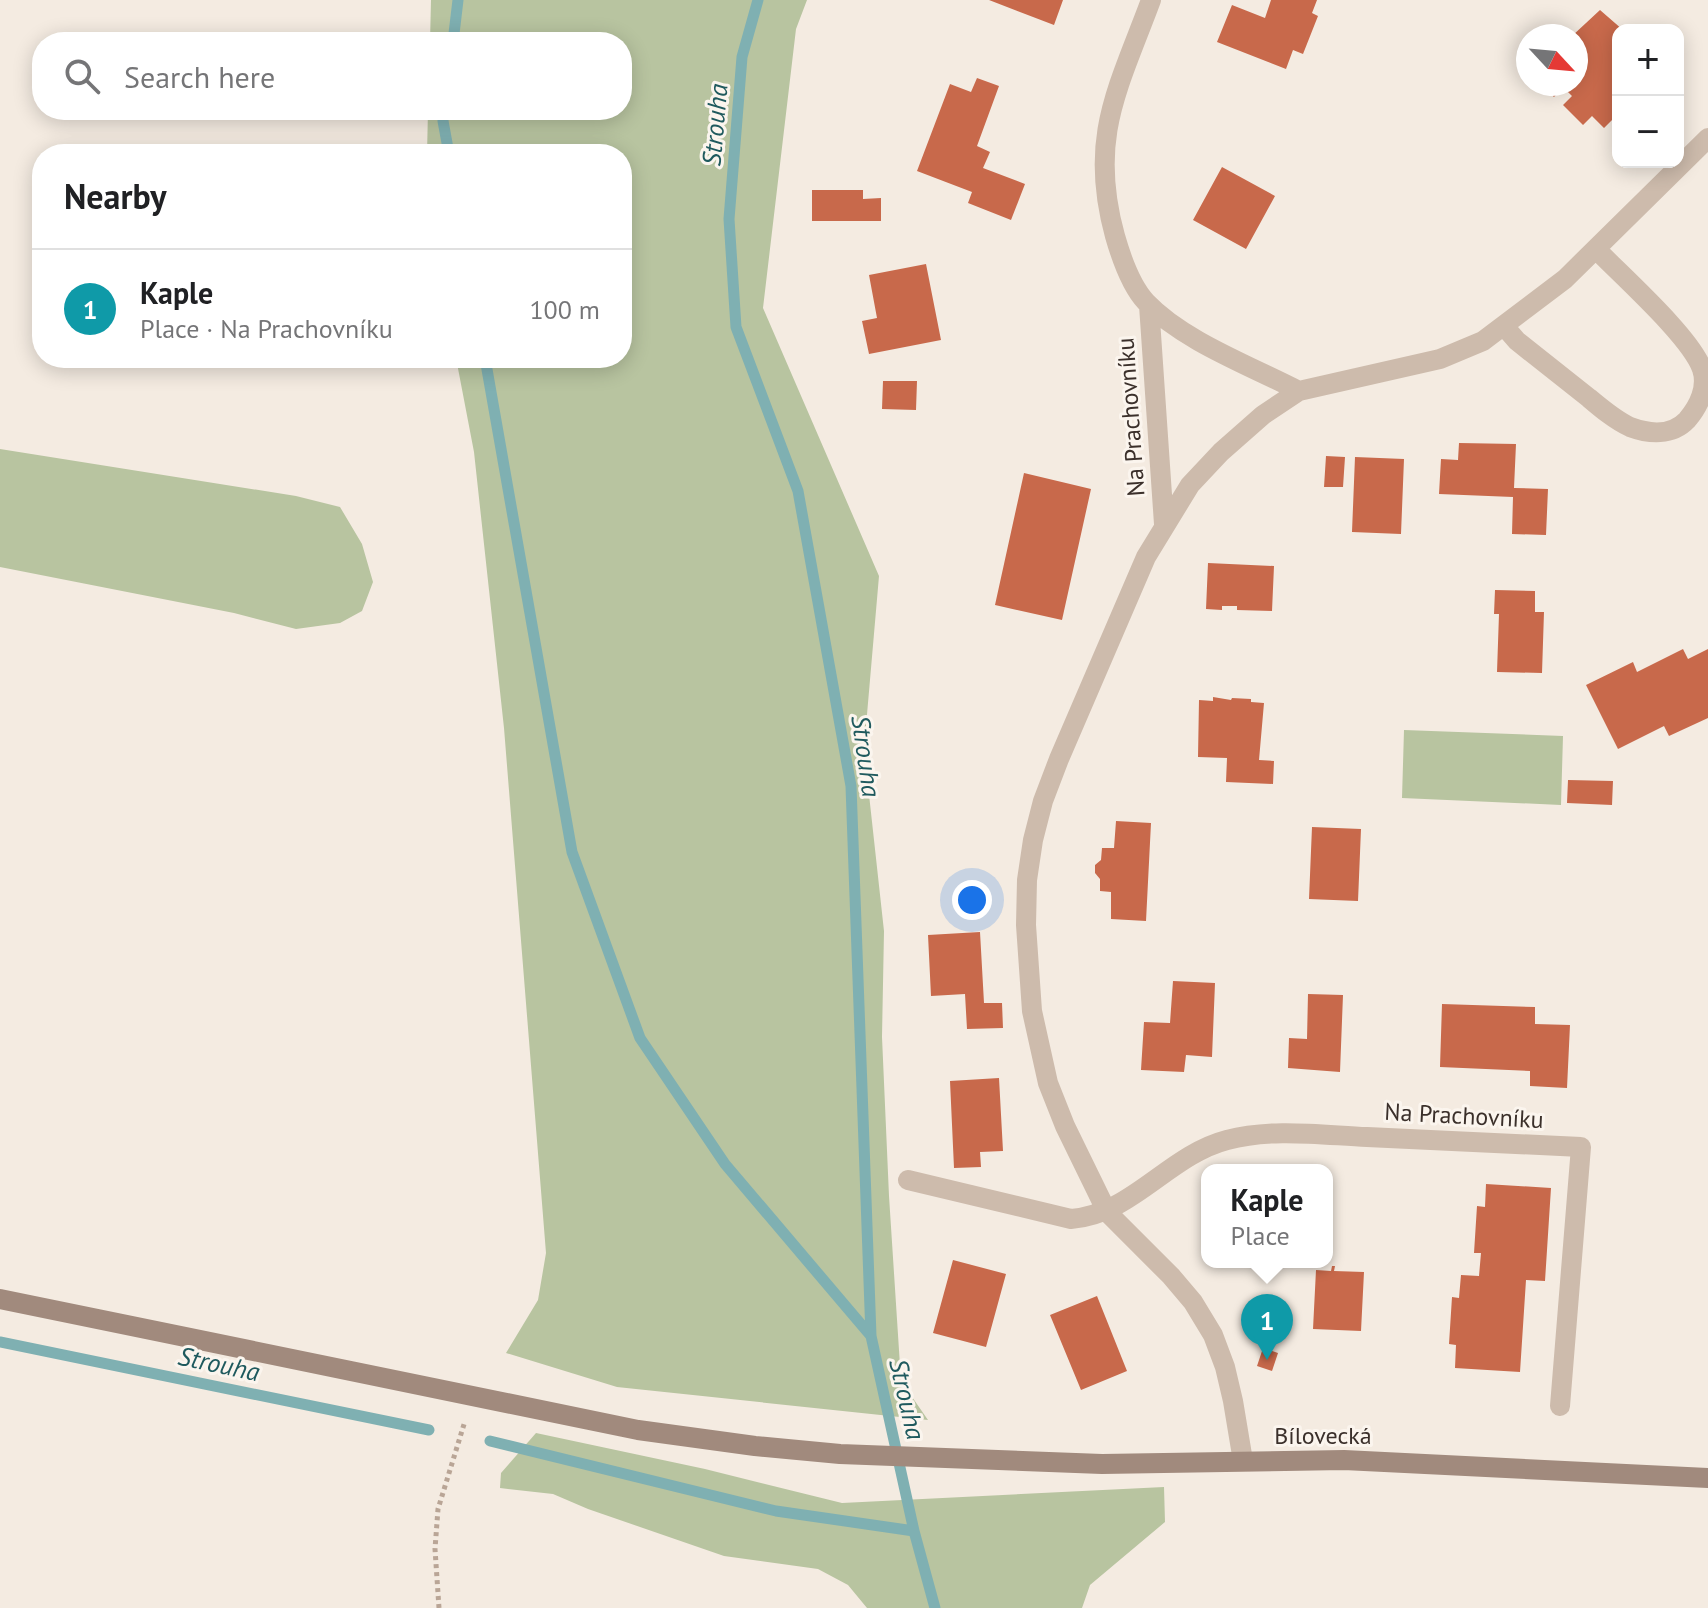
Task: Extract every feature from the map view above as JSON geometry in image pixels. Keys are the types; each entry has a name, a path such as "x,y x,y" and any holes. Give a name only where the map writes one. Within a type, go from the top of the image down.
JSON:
{"main road":[{"name":"Bílovecká","path":"0,1299 638,1430 800,1451 1102,1464 1344,1460 1708,1478"}],"street":[{"name":"Na Prachovníku","path":"1151,0 1109,114 1104,160 1106,200 1117,245 1134,284 1149,305 1194,338 1299,391"},
{"name":"Na Prachovníku","path":"1243,1461 1225,1367 1213,1335 1193,1302 1171,1276 1107,1212 1065,1126 1039,1049 1027,965 1027,880 1036,827 1059,759 1146,557 1190,485 1221,452 1263,415 1299,391 1440,359 1464,351 1504,326 1546,295 1596,249 1708,138"},
{"path":"1504,326 1517,341 1615,419 1641,431 1669,431 1680,426 1699,404 1704,389 1702,369 1676,331 1596,249"},
{"name":"Na Prachovníku","path":"1149,305 1164,524"},
{"name":"Na Prachovníku","path":"908,1180 1071,1219 1089,1218 1107,1212 1192,1154 1243,1136 1292,1134 1581,1147 1560,1406"}],"path":[{"path":"439,1608 435,1549 438,1509 471,1397"}],"green space":[{"path":"431,0 807,0 796,29 763,308 879,576 864,749 884,931 882,1037 889,1196 901,1381 928,1420 617,1387 506,1353 538,1300 546,1253 504,728 474,452 458,368 632,368 632,144 427,144 428,120 632,120 632,32 430,32"},
{"path":"0,449 296,496 340,507 362,544 373,582 362,611 340,623 296,629 234,613 0,567"},
{"path":"1404,730 1563,736 1561,805 1402,798"},
{"path":"536,1433 705,1469 842,1503 1164,1487 1165,1522 1090,1585 1082,1608 867,1608 848,1585 818,1569 724,1556 553,1494 500,1488 501,1473"}],"building":[{"path":"989,0 1063,0 1054,25"},
{"path":"1271,0 1317,0 1312,13 1318,16 1303,54 1293,50 1286,69 1217,42 1232,5 1265,18"},
{"path":"1600,10 1616,24 1612,24 1612,120 1604,128 1592,116 1583,125 1563,105 1572,96 1588,96 1588,24 1585,24"},
{"path":"977,78 999,86 977,146 990,152 983,168 1025,184 1011,220 968,203 972,192 917,171 950,84 971,92"},
{"path":"1222,167 1275,196 1246,249 1193,220"},
{"path":"812,190 863,190 863,199 881,198 881,221 812,221"},
{"path":"926,264 941,340 869,354 862,321 877,318 869,275"},
{"path":"883,381 917,381 916,410 882,409"},
{"path":"1459,443 1516,444 1514,488 1548,489 1546,535 1512,534 1513,497 1439,494 1441,459 1458,460"},
{"path":"1326,456 1345,457 1343,487 1324,487"},
{"path":"1355,457 1404,459 1401,534 1352,532"},
{"path":"1024,473 1091,489 1062,620 995,605"},
{"path":"1208,563 1274,566 1272,611 1237,610 1237,606 1222,606 1222,610 1206,609"},
{"path":"1495,590 1535,591 1535,612 1544,612 1542,673 1497,672 1499,614 1494,614"},
{"path":"1683,649 1688,659 1708,649 1708,718 1669,736 1664,726 1618,749 1586,685 1633,662 1637,672"},
{"path":"1213,697 1251,699 1251,702 1264,703 1259,760 1274,761 1273,784 1226,782 1227,758 1198,757 1199,700 1213,701"},
{"path":"1568,780 1613,781 1612,805 1567,803"},
{"path":"1116,821 1151,823 1146,921 1111,919 1111,892 1100,891 1095,865 1101,860 1102,848 1114,848"},
{"path":"1312,827 1361,829 1358,901 1309,899"},
{"path":"980,932 984,1003 1002,1003 1003,1028 967,1029 965,994 931,996 928,935"},
{"path":"1173,981 1215,983 1212,1057 1186,1055 1184,1072 1141,1070 1144,1022 1170,1023"},
{"path":"1308,994 1343,995 1340,1072 1288,1068 1289,1038 1307,1039"},
{"path":"1442,1004 1535,1007 1535,1024 1570,1025 1567,1088 1530,1086 1530,1071 1440,1067"},
{"path":"999,1078 1003,1151 980,1152 981,1167 954,1168 950,1081"},
{"path":"1486,1184 1551,1188 1545,1281 1526,1280 1520,1372 1455,1368 1456,1345 1449,1344 1452,1297 1459,1298 1461,1275 1479,1276 1481,1253 1474,1253 1477,1206 1485,1207"},
{"path":"953,1260 1006,1274 986,1347 933,1333"},
{"path":"1335,1266 1334,1271 1364,1272 1361,1331 1313,1329 1316,1270 1331,1271"},
{"path":"1097,1296 1127,1371 1081,1390 1050,1315"},
{"path":"1263,1348 1278,1353 1272,1371 1257,1366"}],"waterway":[{"path":"454,32 458,0"},
{"name":"Strouha","path":"758,0 742,57 729,219 736,327 798,491 851,786 871,1336 914,1531"},
{"path":"443,120 447,144"},
{"path":"487,368 572,852 640,1038 725,1164 871,1336"},
{"name":"Strouha","path":"0,1342 429,1430"},
{"name":"Strouha","path":"490,1441 776,1511 914,1531 935,1608"}],"place":[{"name":"Kaple","path":"1267,1360"}]}
